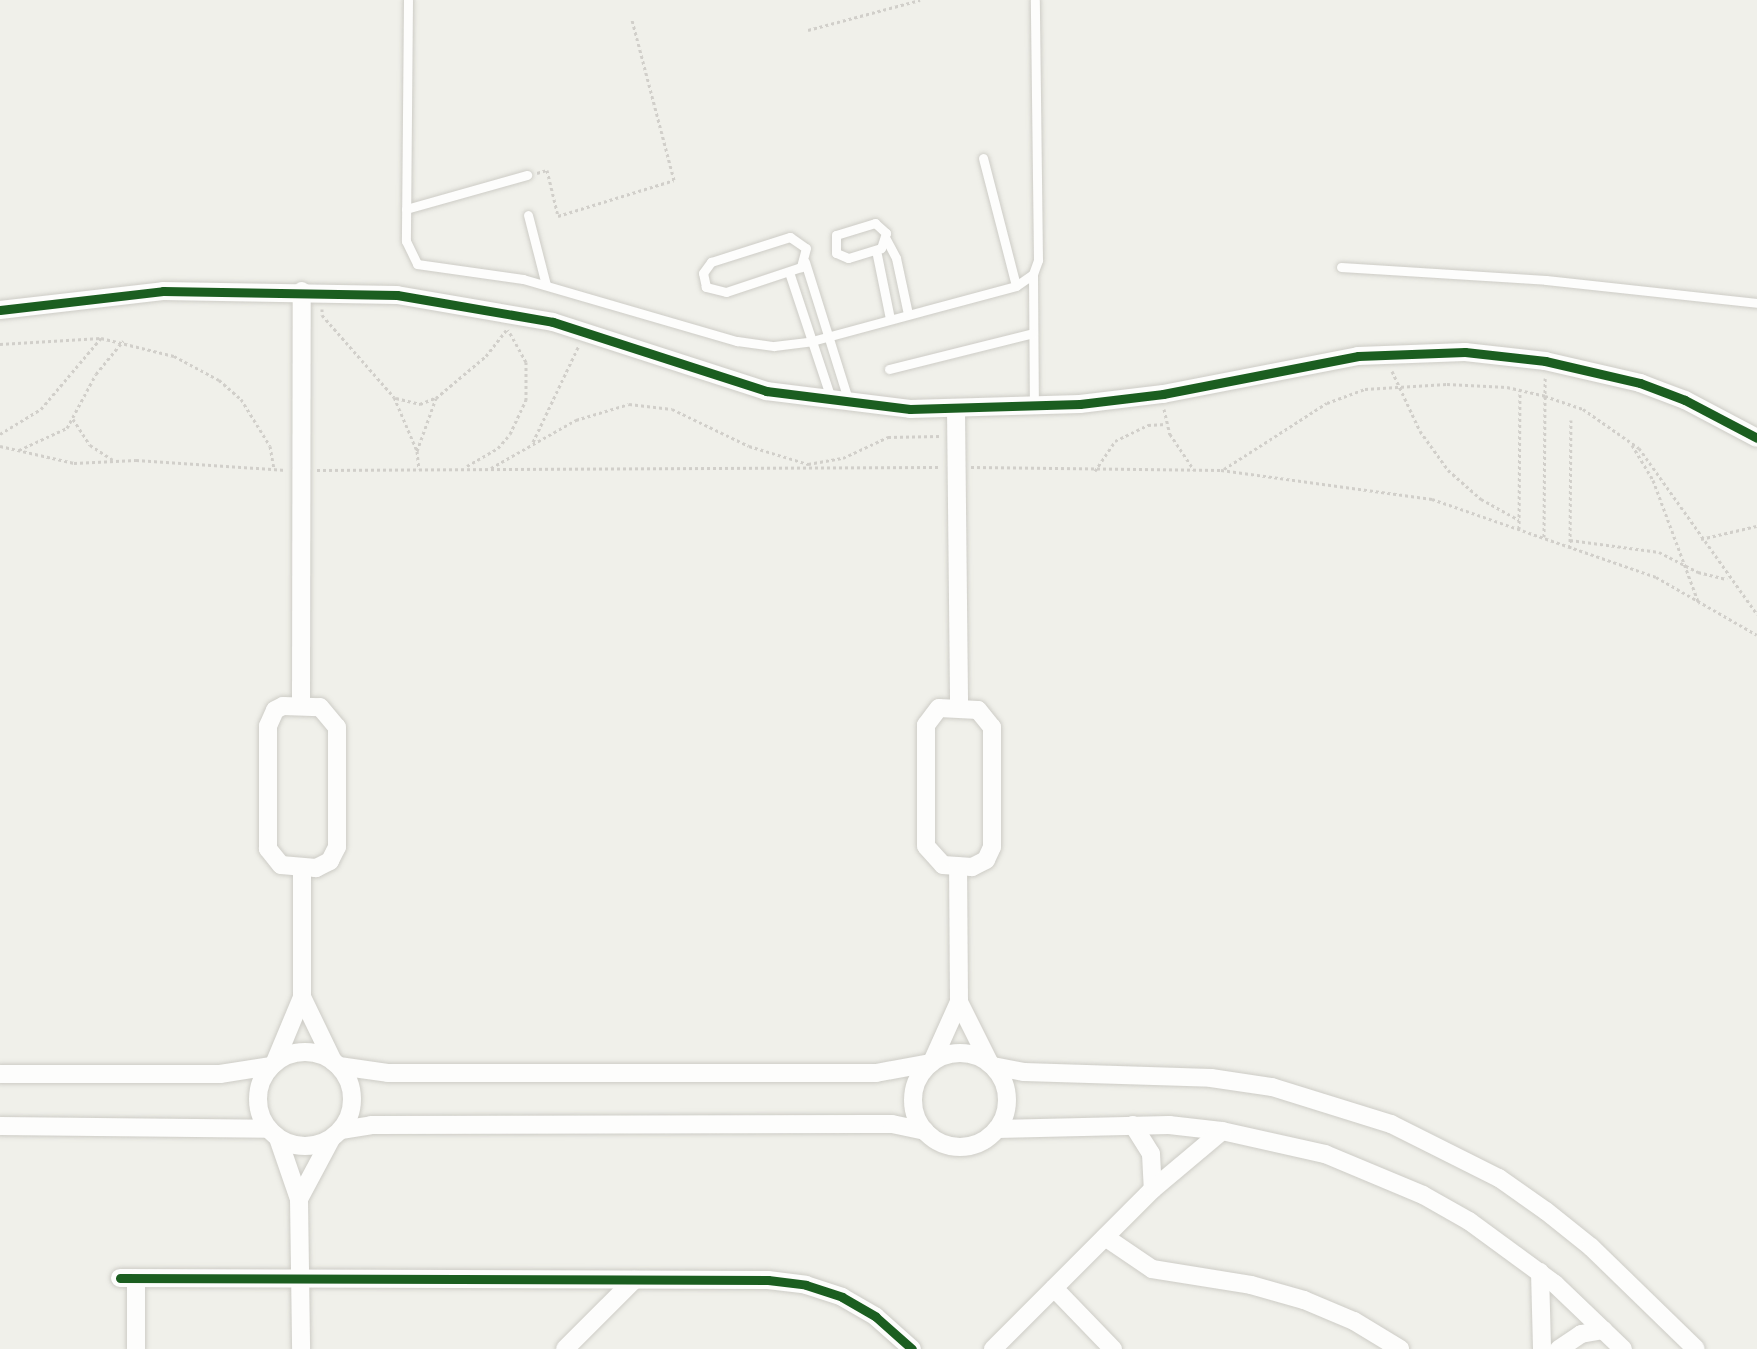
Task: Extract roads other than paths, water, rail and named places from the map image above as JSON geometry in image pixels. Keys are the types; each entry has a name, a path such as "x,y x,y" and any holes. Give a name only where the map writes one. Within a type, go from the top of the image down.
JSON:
{"street":[{"path":"0,310 163,291 302,291 435,299 509,320 585,331 731,383 841,404 956,410 1034,407 1163,394 1358,356 1465,352 1545,361 1640,383 1685,400 1757,438"},
{"path":"301,705 302,291"},
{"path":"956,410 959,708"},
{"path":"301,705 328,712 338,736 337,847 324,866 302,867 281,865 268,849 270,717 283,706 301,705"},
{"path":"939,708 978,710 992,727 993,847 979,865 958,866 936,861 925,838 926,725 939,708"},
{"path":"925,1131 916,1115 913,1096 918,1078 931,1063 959,1002 958,866"},
{"path":"301,1349 298,1199 257,1097 302,997 302,867"},
{"path":"298,1199 336,1134 352,1097 302,997"},
{"path":"0,1126 273,1133 304,1147 336,1134 371,1125 892,1124 925,1131 948,1145 962,1147 988,1138 998,1129 1007,1096 959,1002"},
{"path":"0,1074 220,1074 273,1064 304,1052 336,1064 388,1073 876,1073 931,1063 961,1053 991,1065 1024,1072 1211,1077 1282,1089 1391,1124 1499,1178 1592,1247 1696,1349"},
{"path":"998,1129 1133,1125 1222,1131 1325,1154 1375,1173 1470,1221 1540,1272 1623,1349"},
{"path":"1133,1125 1151,1154 1153,1189"},
{"path":"993,1349 1153,1189 1222,1131"},
{"path":"1105,1237 1152,1269 1251,1285 1304,1300 1354,1321 1400,1349"},
{"path":"1540,1272 1542,1349"},
{"path":"136,1349 128,1278 768,1280 806,1285 859,1306 912,1349"},
{"path":"565,1349 634,1280"},
{"path":"1054,1288 1113,1349"},
{"path":"1559,1349 1581,1334 1604,1330"}],"lane":[{"path":"408,0 407,250 417,264 546,285 737,341 774,346 812,341 1016,286 1033,274"},
{"path":"1034,407 1033,274 1038,260 1035,0"},
{"path":"983,158 1016,286"},
{"path":"406,209 527,175"},
{"path":"528,215 546,285"},
{"path":"886,239 876,250 841,257 833,241 841,231 874,223 884,228 886,239 896,258 908,314"},
{"path":"805,262 789,272 719,294 703,281 711,262 790,237 802,242 805,262 829,336 841,404"},
{"path":"876,250 890,319"},
{"path":"1341,267 1546,280 1757,303"},
{"path":"789,272 812,341 841,404"},
{"path":"889,369 1033,333"}]}
